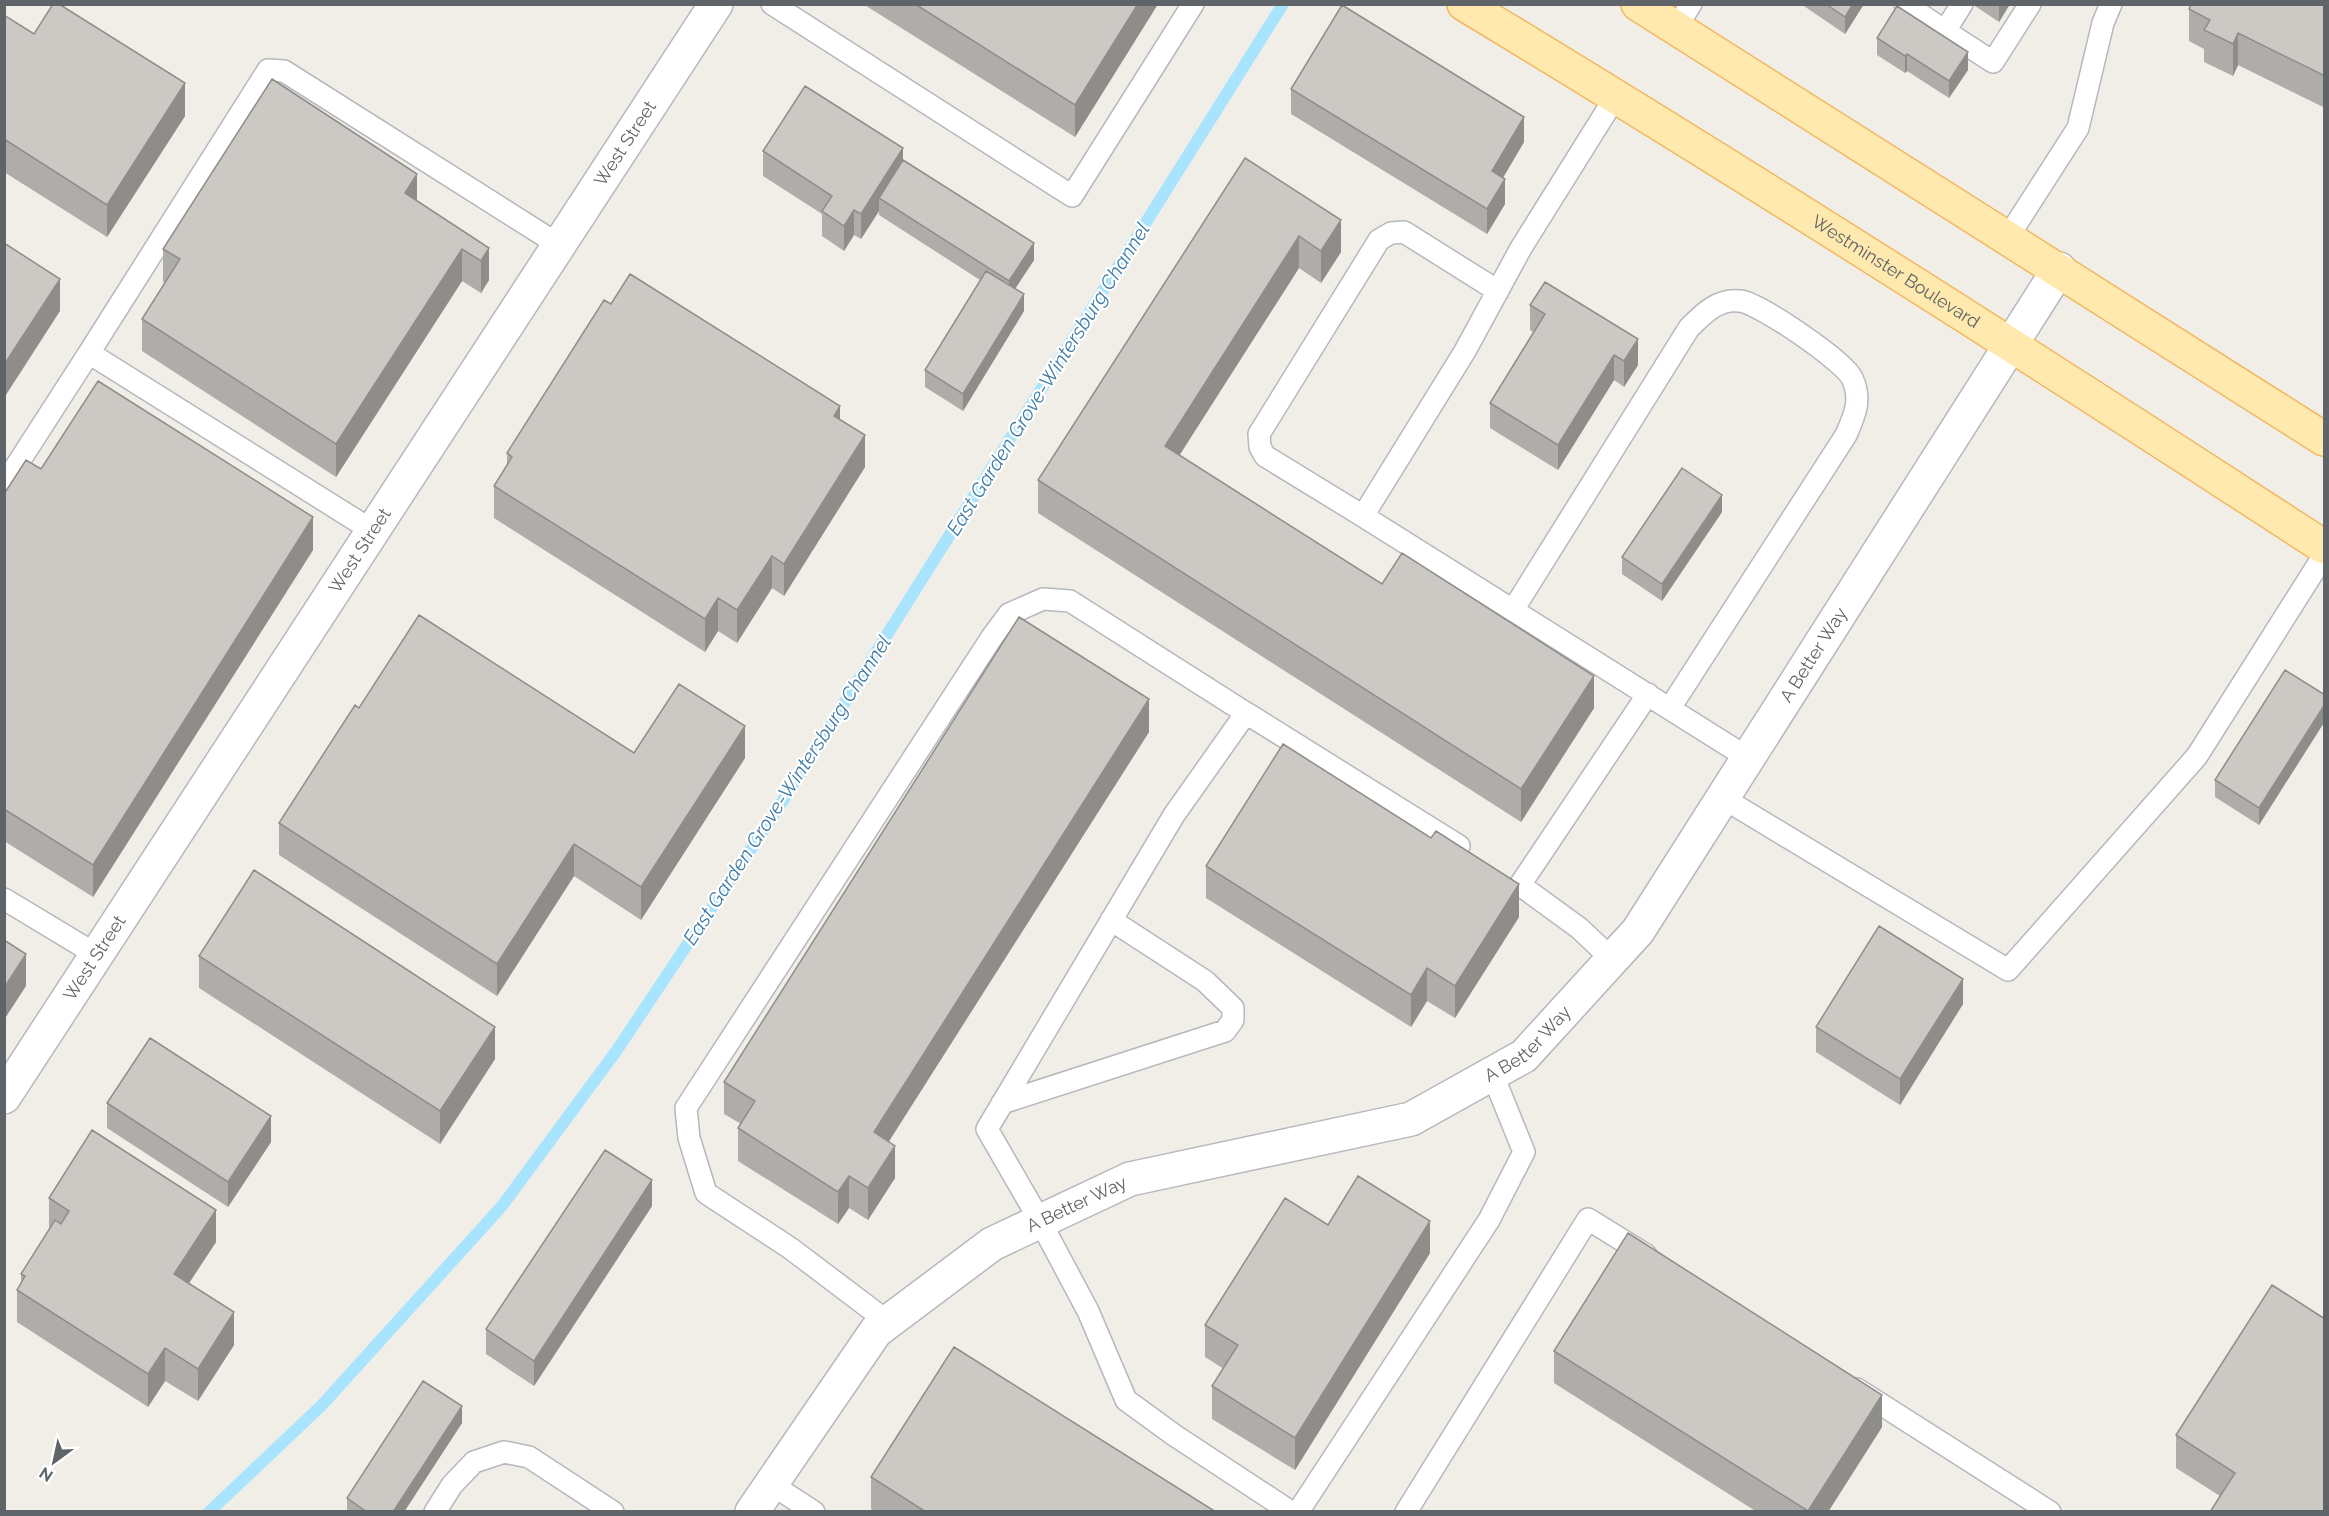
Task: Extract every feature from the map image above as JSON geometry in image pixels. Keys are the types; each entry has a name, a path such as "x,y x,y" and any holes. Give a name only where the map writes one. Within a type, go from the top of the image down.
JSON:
{"main road":[{"name":"Westminster Boulevard","path":"1464,4 1616,96 2012,344 2325,547"},
{"path":"1638,4 1684,16 2008,237 2325,438"}],"street":[{"name":"West Street","path":"4,1097 716,4"},
{"name":"A Better Way","path":"752,1512 876,1331 992,1244 1130,1179 1411,1119 1524,1056 1638,931 2059,269"}],"lane":[{"path":"772,4 1072,196 1193,4"},
{"path":"1905,4 1993,62 2030,4"},
{"path":"1945,31 1962,4"},
{"path":"2008,237 2078,128 2103,23 2110,4"},
{"path":"4,485 268,70 284,71 559,245"},
{"path":"1364,516 1465,351 1521,248 1616,96"},
{"path":"1498,291 1404,232 1391,233 1380,240 1258,434 1260,447 1265,456 1748,758"},
{"path":"1513,610 1689,328 1707,309 1718,304 1740,301 1801,334 1842,365 1852,377 1857,394 1857,410 1846,435 1670,708"},
{"path":"89,352 373,531"},
{"path":"1723,798 2008,970 2197,756 2325,555"},
{"path":"888,1322 790,1248 706,1193 689,1138 686,1108 930,730 1009,614 1043,599 1070,601 1472,854"},
{"path":"1520,885 1648,694"},
{"path":"1246,713 1174,815 987,1129 1088,1311 1126,1400 1174,1435 1291,1512"},
{"path":"1501,873 1579,928 1612,959"},
{"path":"4,899 97,955"},
{"path":"1002,1103 1225,1031 1233,1020 1233,1008 1205,981 1111,920"},
{"path":"1298,1512 1489,1220 1524,1152 1492,1073"},
{"path":"1406,1512 1588,1219 1664,1267"},
{"path":"1842,1380 2050,1512"},
{"path":"435,1512 452,1485 474,1462 504,1452 529,1457 613,1512"},
{"path":"771,1484 814,1512"}],"building":[{"path":"53,4 59,4 185,83 107,205 4,139 4,15 34,34"},
{"path":"915,4 1138,4 1075,105"},
{"path":"1826,4 1853,4 1845,17"},
{"path":"2191,4 2325,4 2325,76 2238,33 2233,44 2204,30 2210,20 2189,9"},
{"path":"1342,5 1524,117 1492,171 1505,179 1487,209 1291,89"},
{"path":"1897,6 1968,52 1949,81 1877,38"},
{"path":"272,79 417,174 405,193 489,248 481,261 462,249 336,444 142,319 180,259 163,249"},
{"path":"805,86 903,148 861,214 854,210 844,226 822,211 832,196 763,151"},
{"path":"1245,158 1341,220 1321,251 1299,236 1165,446 1382,584 1402,553 1594,676 1521,789 1038,480"},
{"path":"903,160 1034,243 1009,281 879,198"},
{"path":"4,243 60,279 4,365"},
{"path":"986,271 1024,294 963,394 925,370"},
{"path":"630,274 840,406 834,416 865,435 784,564 772,556 737,610 718,598 705,619 494,486 512,457 507,453 604,300 611,304"},
{"path":"1545,282 1638,339 1624,361 1614,355 1558,445 1490,403 1545,314 1530,305"},
{"path":"98,381 313,517 93,865 4,809 4,494 26,460 41,469"},
{"path":"1682,468 1722,495 1662,584 1622,557"},
{"path":"419,615 634,753 679,684 745,726 641,887 574,844 497,964 279,823 355,705 359,708"},
{"path":"1019,617 1149,699 874,1132 895,1146 868,1188 849,1176 838,1192 738,1128 755,1101 724,1082"},
{"path":"2285,670 2325,695 2325,704 2259,808 2215,780"},
{"path":"1283,744 1431,838 1436,831 1519,884 1455,986 1427,968 1411,995 1206,866"},
{"path":"254,870 495,1027 440,1111 199,956"},
{"path":"1879,926 1963,979 1900,1079 1816,1027"},
{"path":"4,940 26,954 4,988"},
{"path":"150,1038 271,1116 228,1182 107,1103"},
{"path":"92,1130 216,1210 174,1274 234,1312 198,1369 165,1348 148,1374 17,1290 25,1276 21,1274 55,1220 61,1224 69,1211 49,1198"},
{"path":"605,1150 652,1180 534,1361 486,1329"},
{"path":"1358,1176 1430,1221 1295,1438 1212,1386 1238,1345 1205,1325 1285,1198 1328,1225"},
{"path":"1628,1233 1882,1395 1808,1511 1554,1351"},
{"path":"2272,1285 2325,1319 2325,1512 2210,1512 2235,1473 2176,1435"},
{"path":"954,1347 1216,1512 926,1512 871,1477"},
{"path":"423,1381 462,1406 393,1512 367,1512 347,1498"}],"waterway":[{"name":"East Garden Grove-Wintersburg Channel","path":"209,1512 322,1405 502,1206 617,1050 777,810 1283,4"}]}
